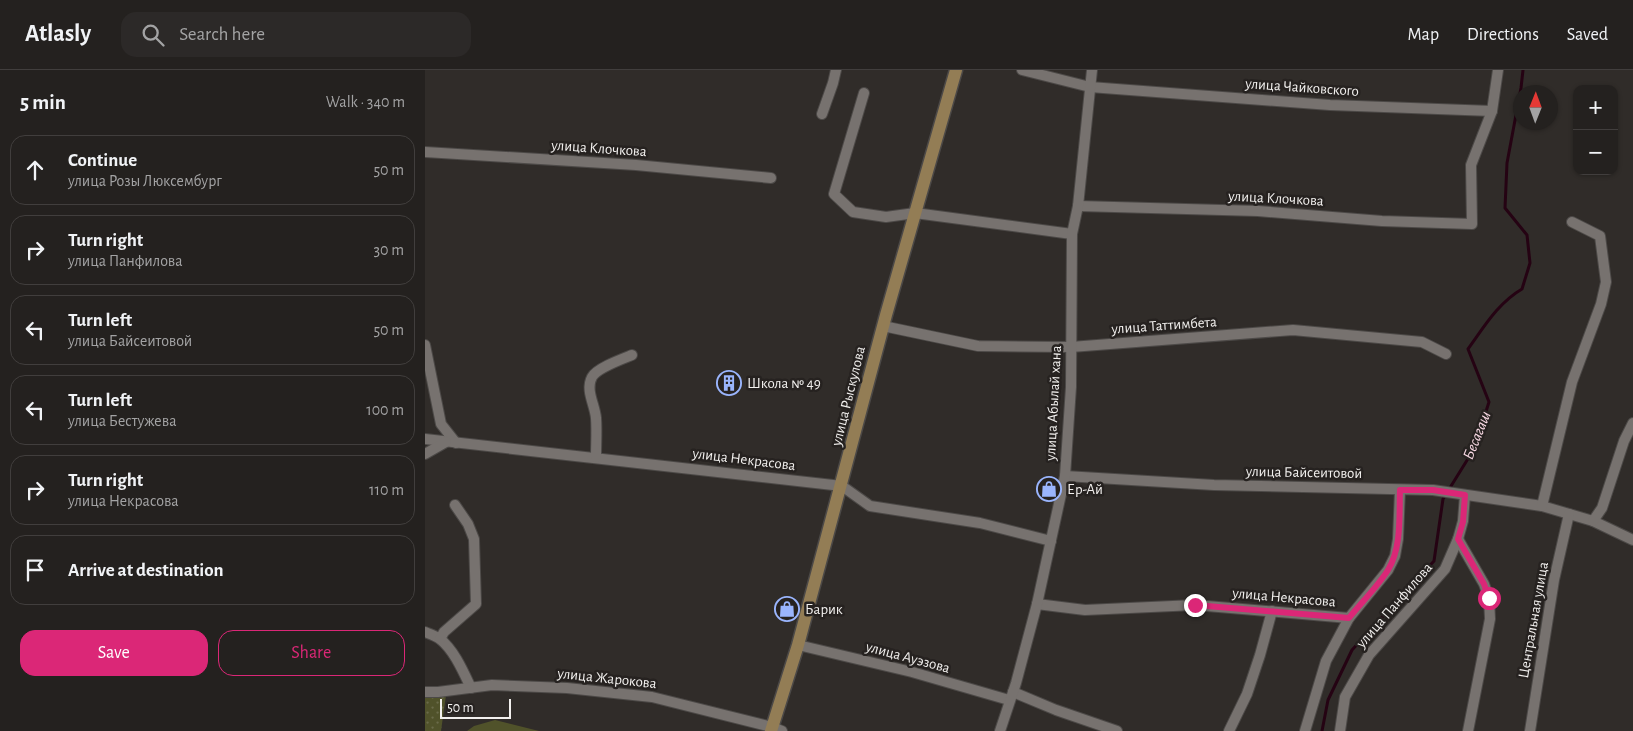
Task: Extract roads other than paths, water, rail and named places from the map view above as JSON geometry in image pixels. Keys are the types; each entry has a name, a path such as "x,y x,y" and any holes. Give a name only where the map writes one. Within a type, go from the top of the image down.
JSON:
{"main road":[{"name":"улица Рыскулова","path":"775,730 842,486 883,326 957,70"}],"street":[{"path":"822,114 836,70"},
{"name":"улица Чайковского","path":"1023,70 1090,87 1330,105 1491,112"},
{"name":"улица Абылай хана","path":"1000,731 1037,604 1065,476 1071,387 1073,234 1078,206 1092,70"},
{"path":"1491,112 1498,70"},
{"path":"864,93 834,194 853,212 886,217 915,213 1073,234"},
{"name":"улица Клочкова","path":"1078,206 1258,211 1382,221 1472,224 1471,166 1491,112"},
{"name":"улица Клочкова","path":"425,152 637,165 771,178"},
{"path":"1542,506 1572,382 1601,304 1606,282 1600,236 1572,222"},
{"name":"улица Таттимбета","path":"883,326 978,346 1071,347 1293,330 1422,342 1445,354"},
{"path":"425,345 441,424 451,442 425,454"},
{"path":"596,457 595,408 590,395 592,377 597,371 632,355"},
{"path":"1593,521 1602,508 1624,441 1633,423"},
{"name":"улица Некрасова","path":"425,440 596,457 842,486 870,506 980,523 1051,541"},
{"name":"улица Байсеитовой","path":"1065,476 1214,485 1433,490 1542,506 1593,521 1633,540"},
{"path":"1305,731 1325,661 1349,618 1388,570 1395,556 1398,539 1400,490"},
{"name":"улица Панфилова","path":"1340,731 1345,697 1369,655 1445,570 1463,522 1461,494"},
{"path":"440,639 444,632 476,604 474,539 468,524 455,505"},
{"name":"Центральная улица","path":"1530,731 1554,580 1569,514"},
{"path":"1458,539 1484,584 1490,605 1490,619 1468,731"},
{"name":"улица Некрасова","path":"1037,604 1085,610 1195,605 1349,618"},
{"path":"1229,731 1247,694 1272,611"},
{"path":"425,632 440,639 456,660 471,688"},
{"name":"улица Ауэзова","path":"798,645 1011,696 1117,731"},
{"name":"улица Жарокова","path":"425,692 492,685 567,688 652,697 775,730"}],"waterway":[{"name":"Бесагаш","path":"1322,731 1328,700 1352,650 1434,561 1443,499 1474,449 1489,402 1468,349 1499,308 1522,289 1530,263 1527,235 1505,208 1507,163 1523,70"}],"place":[{"name":"Школа № 49","path":"729,383"},
{"name":"Ер-Ай","path":"1049,489"},
{"name":"Барик","path":"787,609"}]}
